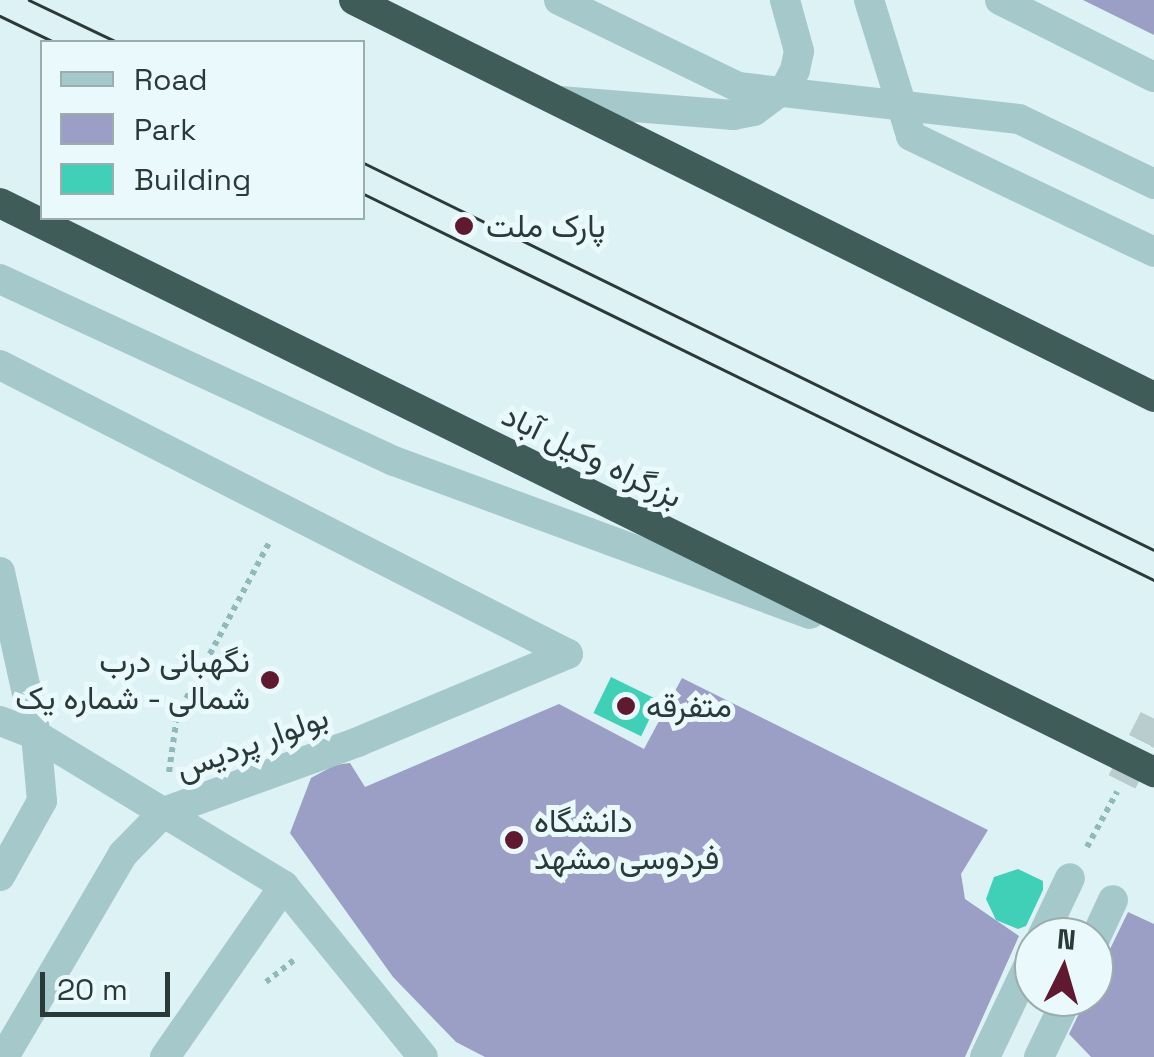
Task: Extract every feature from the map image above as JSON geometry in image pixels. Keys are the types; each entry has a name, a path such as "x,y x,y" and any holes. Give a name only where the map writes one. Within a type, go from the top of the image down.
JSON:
{"highway":[{"path":"354,0 1154,397"},
{"name":"بزرگراه وکیل آباد","path":"0,204 1154,772"}],"street":[{"path":"559,0 738,87 1019,119 1154,184"},
{"path":"560,101 734,115 754,111 786,87 795,70 799,52 785,0"},
{"path":"860,0 960,139 1154,234"},
{"path":"869,0 912,136 1154,252"},
{"path":"1000,0 1154,78"},
{"path":"0,279 394,460 912,652"},
{"path":"0,365 286,511"},
{"name":"بولوار پردیس","path":"4,1057 123,854 164,812 358,742 568,654 286,511"},
{"path":"0,572 36,735 42,802 0,876"},
{"path":"0,721 36,735 284,886 423,1057"},
{"path":"1051,917 1070,878"},
{"path":"165,1057 284,886"},
{"path":"1106,917 1114,900"},
{"path":"985,1057 1014,996"},
{"path":"1039,1057 1058,1017"}],"path":[{"path":"164,812 177,716 286,511"},
{"path":"1086,850 1122,782"},
{"path":"260,988 328,940"}],"green space":[{"path":"1083,0 1154,0 1154,35"},
{"path":"682,678 988,830 961,874 965,899 1014,933 1014,947 965,1057 485,1057 456,1042 393,977 290,833 311,778 335,765 350,763 365,787 559,704 644,749"},
{"path":"1128,912 1154,924 1154,1057 1091,1057 1069,1034 1077,1017 1114,1017 1114,941"}],"building":[{"name":"متفرقه","path":"611,677 659,700 641,736 593,713"},
{"path":"1018,869 1043,881 1043,890 1030,917 1014,917 1014,927 996,920 986,899 994,877"}],"tunnel":[{"path":"1122,782 1154,719"}],"tram line":[{"path":"29,0 113,40"},
{"path":"0,16 50,40"},
{"path":"365,163 1154,550"},
{"path":"365,194 1154,580"}],"place":[{"name":"پارک ملت","path":"464,226"},
{"name":"نگهبانی درب شمالی - شماره یک","path":"270,680"},
{"name":"متفرقه","path":"626,706"},
{"name":"دانشگاه فردوسی مشهد","path":"514,840"}]}
